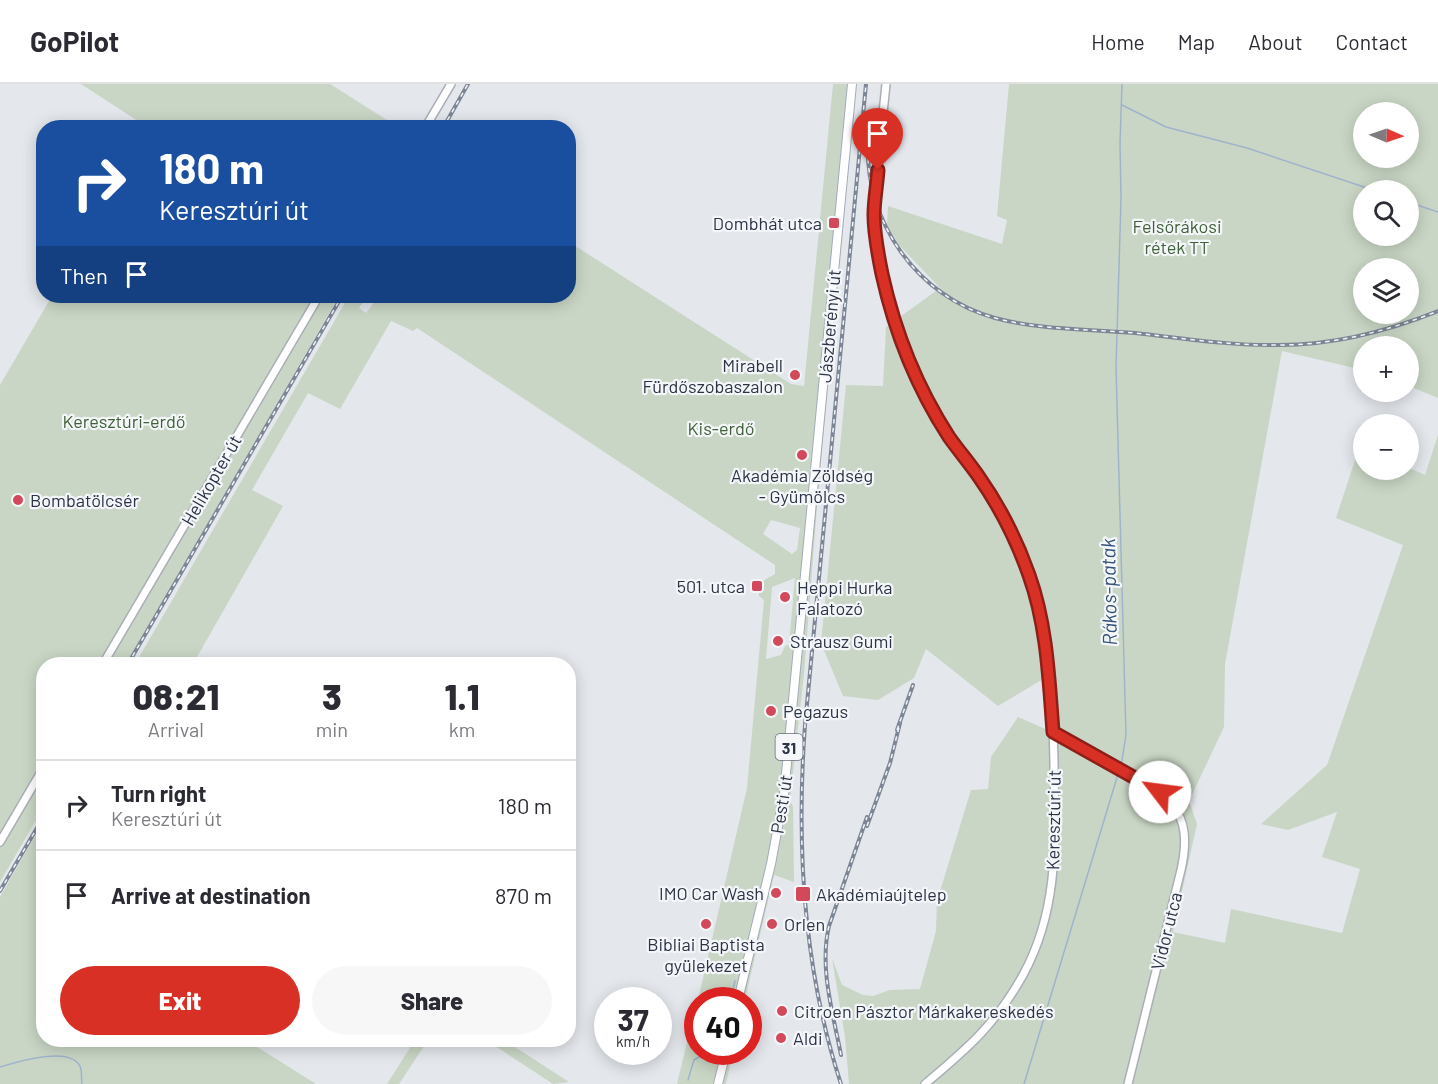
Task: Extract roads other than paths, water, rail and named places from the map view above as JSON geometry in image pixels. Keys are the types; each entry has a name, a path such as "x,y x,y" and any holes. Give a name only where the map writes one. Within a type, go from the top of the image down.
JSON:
{"main road":[{"path":"430,120 451,84"},
{"name":"Jászberényi út","path":"806,568 852,84"},
{"name":"Keresztúri út","path":"886,84 874,214 877,245 889,305 901,345 919,385 950,437 999,508 1029,575 1044,633 1053,732 1055,854 1046,915 1032,954 1023,975 992,1023 960,1055 925,1084"},
{"name":"Helikopter út","path":"108,657 316,303"},
{"name":"Pesti út","path":"741,987 781,816 806,568"},
{"name":"Vidor utca","path":"1053,732 1153,787 1168,798 1178,812 1185,832 1185,851 1128,1084"},
{"path":"1053,749 1056,741 1063,738"},
{"path":"0,842 36,781"},
{"path":"718,1084 723,1065"}],"waterway":[{"name":"Rákos-patak","path":"1121,766 1126,735 1116,367 1122,84"},
{"path":"1122,105 1166,127 1247,148 1353,183"},
{"path":"1419,206 1438,212"},
{"name":"Rákos-patak","path":"1024,1084 1119,771"},
{"path":"734,987 735,981"},
{"path":"0,1067 44,1057 68,1057 81,1069 82,1084"},
{"path":"688,1080 692,1065"}],"railway":[{"path":"448,120 468,84"},
{"path":"841,1084 818,996 805,906 801,816 802,770 866,84"},
{"path":"868,141 869,171 875,199 886,227 901,252 919,274 942,293 967,308 995,318 1047,327 1135,333 1225,343 1279,345 1360,336 1438,311"},
{"path":"132,657 338,303"},
{"path":"897,730 913,685"},
{"path":"867,826 890,763 900,723"},
{"path":"841,1055 828,990 826,942 829,926 867,817"},
{"path":"0,891 36,830"}],"place":[{"name":"Dombhát utca","path":"834,223"},
{"name":"Mirabell Fürdőszobaszalon","path":"795,375"},
{"name":"Akadémia Zöldség - Gyümölcs","path":"802,455"},
{"name":"Bombatölcsér","path":"18,500"},
{"name":"501. utca","path":"757,586"},
{"name":"Heppi Hurka Falatozó","path":"785,597"},
{"name":"Strausz Gumi","path":"778,641"},
{"name":"Pegazus","path":"771,711"},
{"name":"IMO Car Wash","path":"776,893"},
{"name":"Akadémiaújtelep","path":"803,894"},
{"name":"Bibliai Baptista gyülekezet","path":"706,924"},
{"name":"Orlen","path":"772,924"},
{"name":"Citroen Pásztor Márkakereskedés","path":"782,1011"},
{"name":"Aldi","path":"781,1038"}],"park label":[{"name":"Felsőrákosi rétek TT","path":"1177,236"},
{"name":"Keresztúri-erdő","path":"124,421"},
{"name":"Kis-erdő","path":"721,428"}]}
